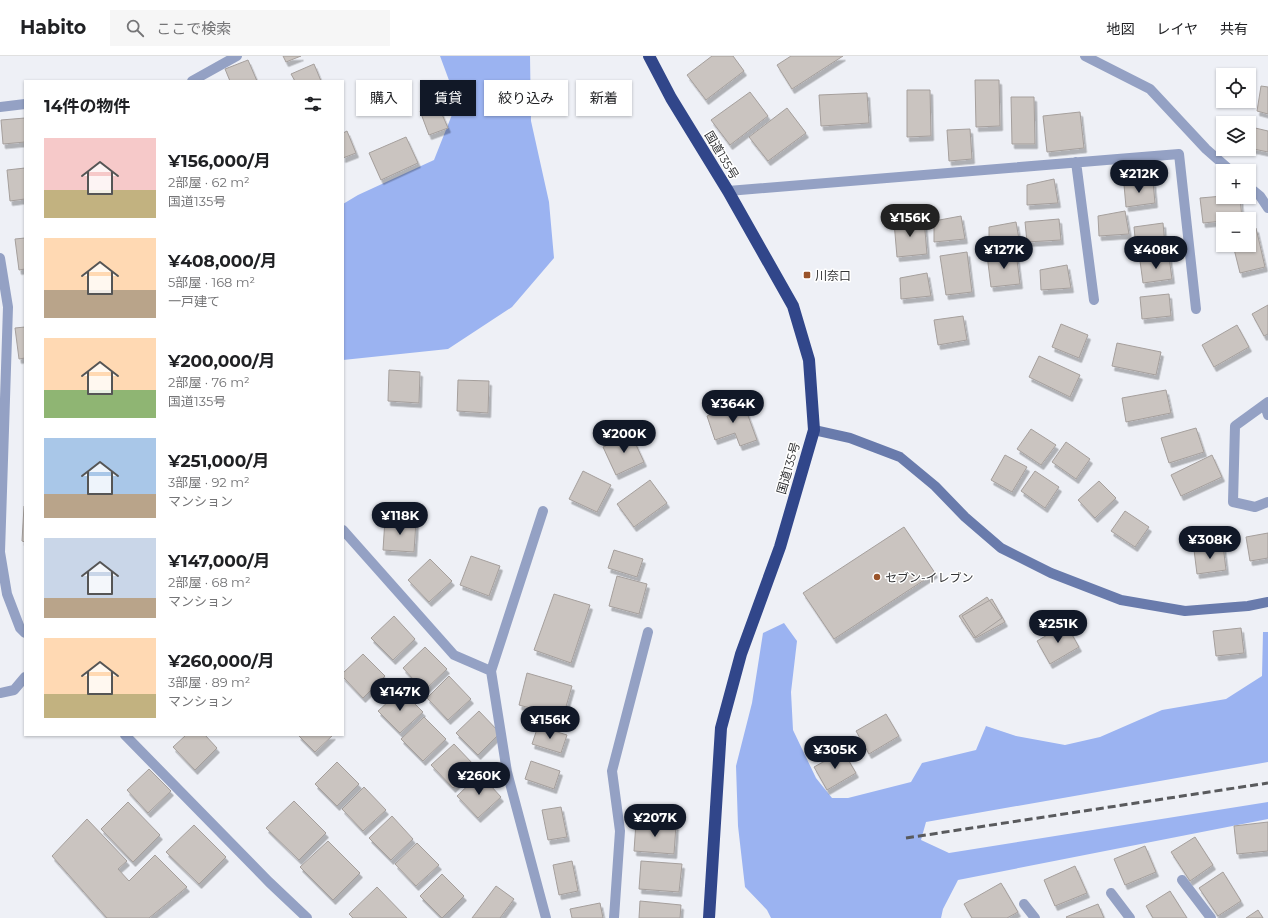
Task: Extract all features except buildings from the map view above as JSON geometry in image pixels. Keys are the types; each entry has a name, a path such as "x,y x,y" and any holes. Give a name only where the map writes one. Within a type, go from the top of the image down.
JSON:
{"highway":[{"name":"国道135号","path":"649,56 671,98 728,191 793,306 809,360 814,430 780,547 741,654 721,728 709,918"}],"street":[{"path":"194,80 237,56"},
{"path":"1085,56 1150,89 1206,149 1223,164"},
{"path":"0,107 24,104"},
{"path":"728,191 1178,154 1196,309"},
{"path":"1076,162 1094,300"},
{"path":"1256,193 1268,208"},
{"path":"0,258 8,307 0,552 7,594 20,628 24,632"},
{"path":"1268,415 1266,404 1235,426 1233,502 1255,508 1268,502"},
{"path":"814,430 850,438 900,458 934,486 965,517 1001,548 1051,572 1121,600 1185,611 1248,606 1268,602"},
{"path":"543,511 491,671 507,772 546,918"},
{"path":"344,531 454,655 491,671"},
{"path":"614,918 620,831 612,771 648,632"},
{"path":"0,693 14,690 24,678"},
{"path":"126,736 307,918"},
{"path":"1182,880 1211,918"},
{"path":"1112,893 1130,918"},
{"path":"1024,904 1036,918"}],"shaded area":[{"path":"440,56 530,56 530,80 484,80 484,116 531,116 549,202 554,258 512,307 448,349 344,360 344,203 358,195 434,160 451,116 476,116 476,80 449,80"},
{"path":"784,623 797,641 791,692 793,730 816,778 832,798 848,798 911,782 922,763 976,750 986,726 1016,736 1065,745 1100,737 1162,710 1226,699 1262,676 1263,632 1268,632 1268,762 926,822 921,840 949,853 1268,802 1268,819 958,880 943,909 941,918 771,918 767,910 745,887 738,826 736,766 752,703 763,633"}],"railway":[{"path":"906,838 1268,783"}],"place":[{"name":"川奈口","path":"807,275"},
{"name":"セブン-イレブン","path":"877,577"}]}
